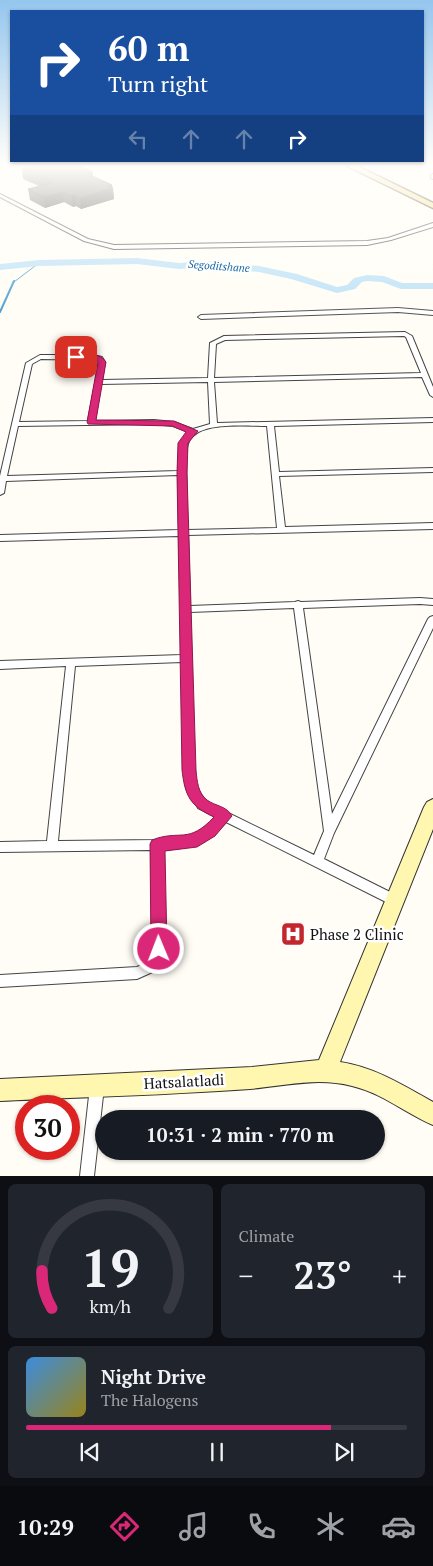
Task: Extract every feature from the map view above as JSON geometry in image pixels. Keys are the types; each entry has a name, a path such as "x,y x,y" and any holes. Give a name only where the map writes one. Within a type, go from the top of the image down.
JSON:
{"street":[{"path":"44,218 86,240 114,247 368,243 433,226"},
{"path":"201,317 398,310 433,312"},
{"path":"214,425 211,379 212,343 224,338 399,333 409,336 433,395"},
{"path":"0,493 1,479 28,364 33,359 40,357 100,358 102,362 91,422"},
{"path":"99,382 425,375"},
{"path":"396,902 202,804 191,788 186,658 183,443 193,431 214,425 433,420"},
{"path":"15,424 91,422 174,424 193,431"},
{"path":"270,424 281,530"},
{"path":"276,474 433,470"},
{"path":"1,479 182,473"},
{"path":"0,538 433,526"},
{"path":"186,609 298,604 433,602"},
{"path":"298,604 329,832"},
{"path":"317,862 329,832 433,619"},
{"path":"0,665 186,658"},
{"path":"52,845 71,663"},
{"path":"326,1070 396,902 433,807"},
{"path":"0,847 192,842 210,831 224,816"},
{"path":"0,981 137,973 153,966 159,949 157,844"},
{"name":"Hatsalatladi","path":"0,1090 252,1078 326,1070 366,1079 433,1114"},
{"path":"87,1176 97,1086"}],"waterway":[{"name":"Segoditshane","path":"0,267 39,263 137,261 179,266 207,264 259,269 293,276 337,290 351,287 358,280 367,278 384,279 401,286 433,286"},
{"path":"14,282 39,263"},
{"path":"0,312 14,281"}],"place":[{"name":"Phase 2 Clinic","path":"293,934"}],"route":[{"path":"76,357 100,358 102,362 91,422 154,422 174,424 193,431 183,443 182,473 189,770 191,788 202,804 224,816 210,831 192,842 157,844 159,949"}]}
